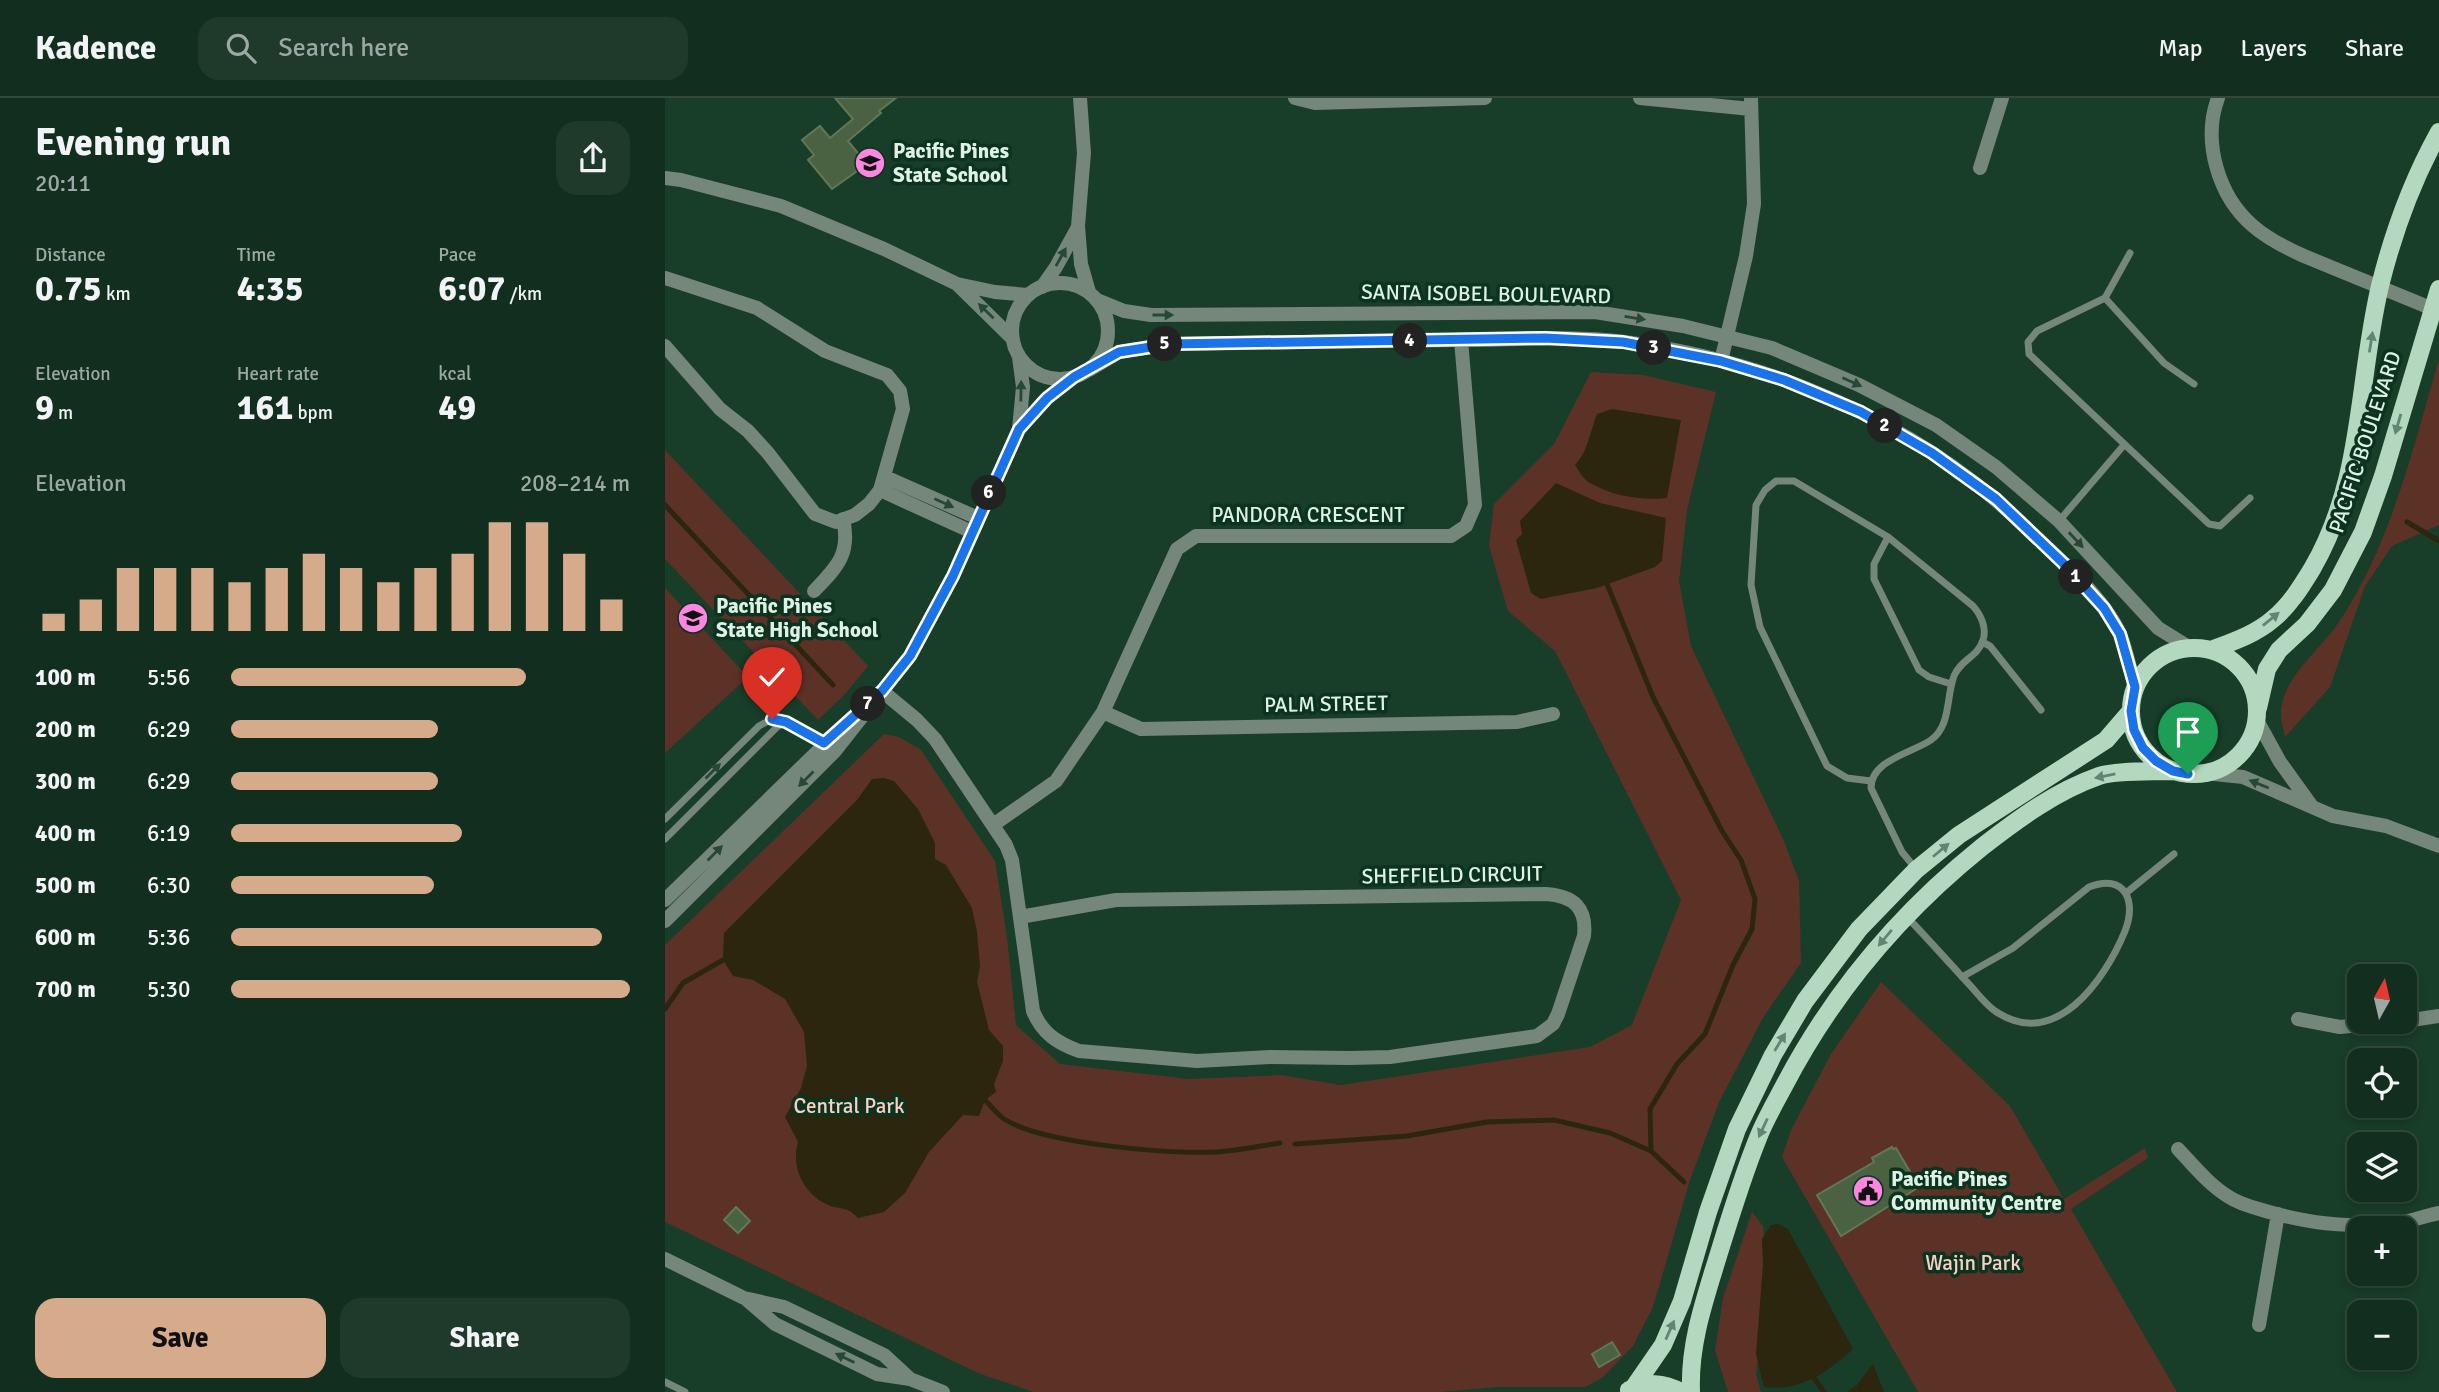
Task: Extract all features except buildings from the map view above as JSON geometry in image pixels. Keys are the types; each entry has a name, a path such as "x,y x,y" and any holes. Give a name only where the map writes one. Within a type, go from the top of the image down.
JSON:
{"main road":[{"path":"2211,650 2239,640 2272,621 2298,593 2326,544 2346,489 2381,286 2405,206 2439,132"},
{"name":"PACIFIC BOULEVARD","path":"2258,714 2267,669 2279,650 2307,624 2333,590 2363,532 2383,476 2439,289"},
{"path":"1691,1392 1690,1364 1696,1328 1733,1207 1758,1137 1807,1042 1834,1001 1889,933 1942,880 1990,841 2060,793 2102,775 2173,771 2204,773 2220,769 2245,750 2253,736 2258,714 2254,689 2244,672 2229,658 2211,650 2190,648 2173,651 2157,659 2144,672 2135,687 2131,711 2134,730 2143,748 2156,761 2173,771"},
{"path":"1630,1390 1663,1345 1682,1301 1708,1212 1737,1129 1773,1055 1805,1001 1859,929 1916,870 1959,835 2106,740 2131,711"},
{"path":"1630,1390 1649,1384 1664,1385 1681,1392"}],"street":[{"path":"665,921 835,751 910,656 931,620 1019,429 1047,398 1074,377 1089,370 1100,359 1107,345 1108,329 1105,314 1093,296 1081,264 1078,226 1084,153 1080,98"},
{"path":"1295,98 1315,103 1485,98"},
{"path":"1640,98 1751,103 1754,204 1747,256 1721,361"},
{"path":"1980,168 2002,98"},
{"path":"2218,98 2212,126 2212,146 2222,184 2252,226 2284,247 2433,309"},
{"path":"665,178 781,206 884,249 957,284 1028,295"},
{"path":"1042,287 1078,226"},
{"path":"665,278 757,307 825,351 887,375 900,391 903,409 882,484 869,504 855,515 836,522 815,514 768,453 720,409 665,346"},
{"path":"1019,429 1023,387 1013,339 1013,323 1018,308 1028,295 1042,287 1058,283 1074,285 1093,296"},
{"path":"957,284 1013,339"},
{"name":"SANTA ISOBEL BOULEVARD","path":"1093,296 1124,311 1151,315 1595,312 1683,326 1772,348 1859,384 1936,425 1996,467 2059,521 2158,628 2190,648"},
{"name":"SANTA ISOBEL BOULEVARD","path":"1089,370 1119,352 1170,344 1545,338 1623,342 1721,361 1784,380 1861,412 1932,453 1996,499 2063,563 2104,608 2120,634 2135,687"},
{"name":"PANDORA CRESCENT","path":"993,825 1056,781 1103,712 1177,549 1196,536 1451,536 1467,526 1475,505 1461,340"},
{"path":"1018,354 1028,367 1042,376 1058,379 1074,377"},
{"path":"882,484 978,518"},
{"path":"882,484 972,532"},
{"path":"814,591 837,566 845,550 847,535 843,519"},
{"path":"665,900 824,743 882,691"},
{"name":"SHEFFIELD CIRCUIT","path":"882,691 935,739 1006,845 1012,860 1033,1011 1038,1023 1048,1035 1079,1051 1197,1061 1270,1057 1390,1057 1537,1036 1553,1024 1558,1014 1584,936 1585,924 1584,914 1578,906 1568,899 1546,894 1129,900 1020,916"},
{"name":"PALM STREET","path":"1103,712 1141,729 1517,722 1553,714"},
{"path":"2258,714 2280,762 2312,805"},
{"path":"2204,773 2243,777 2333,816 2386,826 2430,840 2439,846"},
{"path":"2417,1019 2439,1016"},
{"path":"2298,1020 2347,1026"},
{"path":"2178,1149 2206,1179 2229,1198 2308,1222 2338,1226 2373,1225 2439,1213"},
{"path":"2259,1325 2278,1214"},
{"path":"665,1259 744,1298 784,1307 884,1355 909,1379 943,1392"}],"lane":[{"path":"2130,253 2105,298 2037,331 2028,342 2029,354 2209,524 2220,526 2250,498"},
{"path":"2105,298 2164,363 2194,384"},
{"path":"2059,521 2124,445"},
{"path":"1871,781 1847,778 1828,766 1759,627 1751,584 1756,505 1765,490 1776,481 1794,481 1888,537 1973,606 1982,617 1985,638 1977,653 1959,665 1951,684 1944,725 1932,739 1897,757 1871,781 1871,789 1902,852 1916,870"},
{"path":"1888,537 1874,564 1874,579 1919,670 1929,677 1951,684"},
{"path":"1982,642 1990,646 2041,710"},
{"path":"665,819 758,726 772,719 786,722 824,743"},
{"path":"665,839 776,727 786,722"},
{"path":"2126,893 2174,854"},
{"path":"1906,916 1962,977 1989,1005 2015,1020 2035,1023 2061,1015 2093,989 2125,932 2130,918 2131,901 2126,893 2114,885 2105,883 2089,887 2013,948 1962,977"},
{"path":"665,1382 685,1392"}],"green space":[{"path":"2439,359 2439,525 2392,546 2365,586 2330,687 2285,737 2281,716 2287,689 2339,622 2373,561 2399,495"},
{"name":"Central Park","path":"1591,372 1643,375 1716,392 1687,510 1679,581 1691,646 1784,841 1799,881 1801,963 1764,1016 1719,1102 1690,1180 1653,1307 1633,1346 1603,1377 1585,1387 1498,1387 1440,1392 1034,1392 978,1373 665,1222 665,945 884,734 899,737 921,750 995,861 1007,937 1016,1025 1060,1064 1189,1079 1281,1075 1341,1085 1590,1047 1632,1025 1681,900 1555,651 1508,611 1489,546 1494,504 1554,444"},
{"path":"665,450 868,666 845,694 818,720 665,559"},
{"path":"665,588 748,677 665,753"},
{"name":"Wajin Park","path":"1881,982 2010,1106 2064,1199 2145,1148 2148,1158 2071,1209 2177,1392 1918,1392 1782,1157 1791,1130 1831,1054"},
{"path":"1752,1212 1763,1226 1770,1278 1756,1374 1761,1392 1728,1392 1715,1350 1723,1298"}],"shaded area":[{"path":"1612,409 1681,420 1667,498 1647,499 1618,494 1599,488 1581,475 1575,465 1586,447 1597,414"},
{"path":"1556,483 1600,503 1666,518 1662,561 1655,567 1597,588 1541,599 1531,593 1516,540 1522,534 1520,521"},
{"path":"872,779 894,781 918,809 935,843 935,859 946,865 972,908 980,966 977,982 989,1030 1003,1046 1003,1061 994,1084 996,1092 985,1100 979,1116 963,1115 929,1152 905,1193 884,1212 858,1218 845,1209 816,1198 800,1177 796,1160 798,1142 785,1117 801,1088 807,1066 804,1032 785,999 753,980 733,976 723,960 724,933 857,800"},
{"path":"1778,1224 1788,1229 1853,1349 1813,1378 1777,1388 1764,1387 1756,1354 1763,1265 1762,1239 1771,1225"},
{"path":"1873,1364 1884,1392 1847,1392 1857,1385"}],"waterway":[{"path":"665,505 833,685"},
{"path":"2407,522 2439,541"},
{"path":"1607,584 1653,697 1722,831 1741,860 1755,899 1752,929 1733,965 1705,1034 1677,1064 1650,1109 1651,1151"},
{"path":"665,1009 683,983 723,960"},
{"path":"985,1100 1004,1119 1022,1128 1107,1146 1216,1152 1280,1143"},
{"path":"1295,1144 1407,1136 1487,1122 1554,1120 1610,1133 1651,1151 1684,1182"},
{"path":"1811,1374 1824,1392"}],"place":[{"name":"Pacific Pines State School","path":"870,163"},
{"name":"Pacific Pines State High School","path":"693,618"},
{"name":"Pacific Pines Community Centre","path":"1868,1191"}],"route":[{"path":"772,719 806,731 824,743 882,691 910,656 931,620 1019,429 1047,398 1074,377 1119,352 1170,344 1545,338 1623,342 1721,361 1784,380 1861,412 1932,453 1996,499 2063,563 2104,608 2120,634 2135,687 2131,711 2134,730 2143,748 2156,761 2173,771 2188,774"}]}
